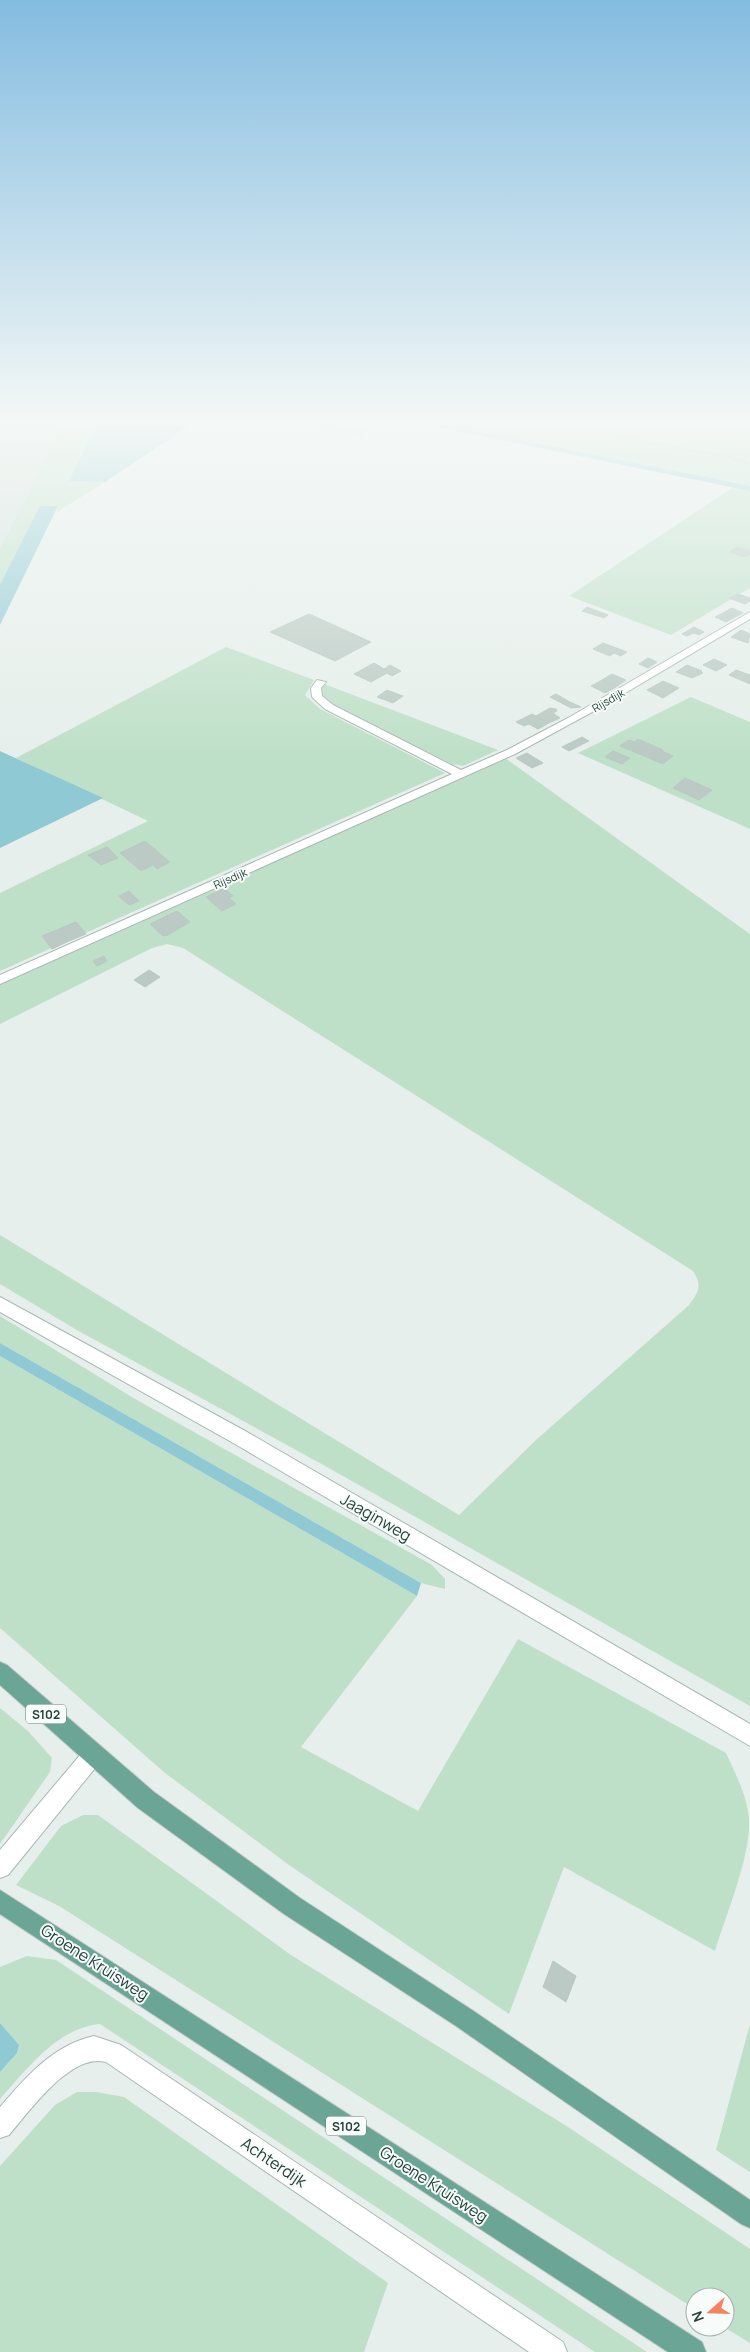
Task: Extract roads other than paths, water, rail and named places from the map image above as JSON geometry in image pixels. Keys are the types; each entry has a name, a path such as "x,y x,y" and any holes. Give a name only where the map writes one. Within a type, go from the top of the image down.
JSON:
{"main road":[{"name":"S102","path":"0,1672 146,1800 292,1906 464,2018 750,2215"},
{"name":"Groene Kruisweg","path":"0,1900 692,2352"}],"street":[{"name":"Rijsdijk","path":"0,980 461,776 563,726 750,615"},
{"path":"321,682 316,688 317,697 329,707 461,776"},
{"name":"Jaaginweg","path":"0,1304 241,1438 750,1736"},
{"path":"0,1867 93,1755"},
{"name":"Achterdijk","path":"0,2126 53,2071 76,2053 94,2048 113,2053 553,2352"}],"water":[{"path":"26,533 45,533 0,625 0,585"},
{"path":"0,751 103,798 0,848"},
{"path":"0,1343 421,1583 417,1596 0,1356"},
{"path":"0,2023 19,2045 17,2053 0,2072"}]}
